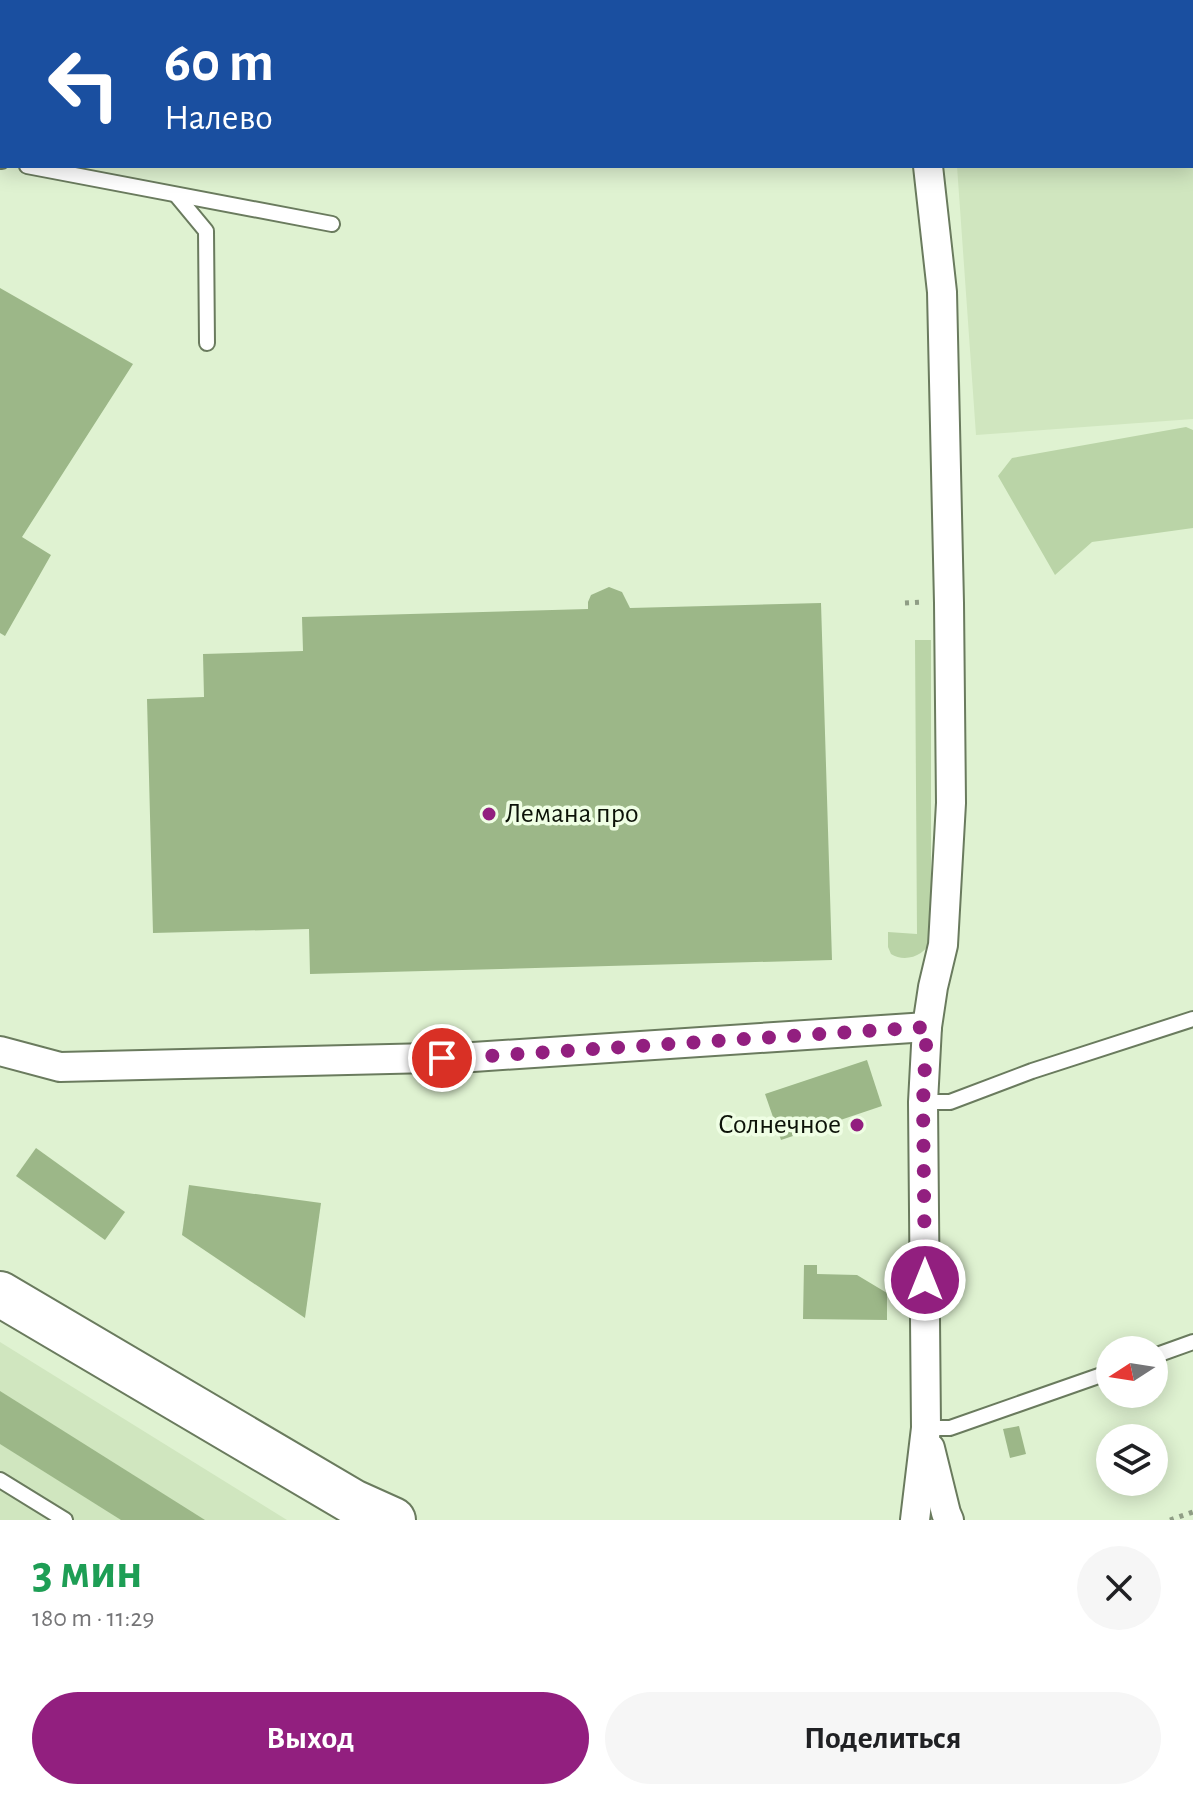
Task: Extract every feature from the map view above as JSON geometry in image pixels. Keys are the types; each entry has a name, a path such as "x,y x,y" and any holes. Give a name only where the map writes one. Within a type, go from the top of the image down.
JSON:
{"highway":[{"path":"0,1294 362,1511 393,1520"}],"street":[{"path":"915,1520 926,1428 923,1102 927,1027 943,945 951,803 942,292 928,168"},
{"path":"0,1051 60,1067 473,1057 927,1027"},
{"path":"926,1428 949,1520"}],"lane":[{"path":"37,168 332,224"},
{"path":"177,196 206,231 207,343"},
{"path":"923,1102 950,1102 1032,1071 1193,1019"},
{"path":"1168,1351 1193,1342"},
{"path":"926,1428 950,1428 1096,1377"},
{"path":"0,1480 65,1520"}],"path":[{"path":"1170,1520 1193,1512"}],"shaded area":[{"path":"957,168 1193,168 1193,419 976,435"},
{"path":"1186,427 1193,430 1193,528 1092,542 1055,575 998,476 1012,458"},
{"path":"915,640 931,640 931,939 920,954 902,958 891,954 888,932 917,934"},
{"path":"0,1342 287,1520 0,1520"}],"building":[{"path":"0,288 133,364 22,537 51,555 5,636 0,633"},
{"name":"Лемана про","path":"609,587 622,592 630,608 821,603 832,960 310,974 309,929 153,933 147,699 204,697 203,654 303,651 302,617 588,609 591,595"},
{"path":"867,1060 882,1106 781,1140 765,1094"},
{"path":"36,1148 125,1212 105,1240 16,1176"},
{"path":"189,1185 321,1203 305,1318 182,1235"},
{"path":"804,1265 817,1265 817,1274 857,1275 887,1293 887,1320 803,1319"},
{"path":"0,1391 205,1520 121,1520 0,1444"},
{"path":"1019,1426 1026,1454 1010,1458 1003,1429"}],"place":[{"name":"Лемана про","path":"489,814"},
{"name":"Солнечное","path":"857,1125"}],"route":[{"path":"442,1058 927,1027 923,1102 925,1280"}]}
